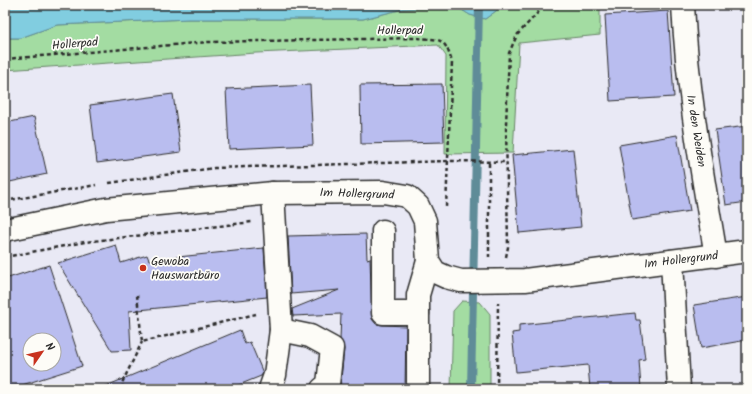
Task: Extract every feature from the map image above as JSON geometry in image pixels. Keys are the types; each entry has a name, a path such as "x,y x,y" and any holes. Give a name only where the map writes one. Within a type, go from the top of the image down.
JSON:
{"street":[{"name":"In den Weiden","path":"683,5 684,40 692,108 716,256"},
{"name":"Im Hollergrund","path":"5,230 106,209 273,193 383,192 407,196 418,206 425,221 428,261 435,272 461,281 525,280 747,251"},
{"path":"273,193 280,320 277,384"},
{"path":"383,231 383,313 418,313"},
{"path":"418,389 418,295 428,261"},
{"path":"672,261 679,389"},
{"path":"280,320 332,348 328,384 322,389"}],"path":[{"path":"497,389 492,281 508,247 506,124 509,53 517,35 545,5"},
{"name":"Hollerpad","path":"5,59 208,42 416,38 440,40 447,46 452,62 448,161"},
{"path":"382,162 507,162"},
{"path":"487,162 489,251"},
{"path":"5,257 85,242 275,219"},
{"path":"123,389 122,383 142,342 137,295"},
{"path":"142,342 249,315 280,320"}],"green space":[{"path":"504,5 600,5 600,35 519,43 513,153 445,154 446,56 438,45 256,53 5,70 5,38 20,38 57,25 188,19 363,19 403,9 457,7 470,15 485,19"},
{"path":"462,301 480,302 490,314 490,389 451,389 453,311"}],"water":[{"path":"5,5 504,5 485,19 470,15 457,7 403,9 363,19 188,19 57,25 20,38 5,38"}],"building":[{"path":"668,11 674,97 610,101 605,15"},
{"path":"442,84 444,142 361,144 360,85"},
{"path":"310,85 313,145 229,149 226,89"},
{"path":"173,94 181,152 97,163 90,105"},
{"path":"34,117 47,174 5,183 5,123"},
{"path":"747,126 747,202 726,205 715,130"},
{"path":"677,135 690,211 632,220 619,145"},
{"path":"573,149 581,227 519,233 512,155"},
{"path":"366,234 367,259 370,258 372,319 376,324 406,326 405,389 340,389 344,349 340,340 341,314 293,316 292,309 339,290 291,294 288,236"},
{"path":"116,245 121,263 147,255 149,260 264,248 267,297 129,311 131,350 112,351 58,263"},
{"path":"49,265 82,366 22,385 5,386 5,279"},
{"path":"747,297 747,340 701,348 694,305"},
{"path":"635,313 636,320 640,320 645,359 639,360 641,389 590,389 588,365 516,372 512,333 519,332 519,325"},
{"path":"240,330 245,344 250,342 263,373 261,376 229,389 99,389"}],"waterway":[{"path":"471,389 479,5"}],"place":[{"name":"Gewoba Hauswartbüro","path":"143,268"}]}
